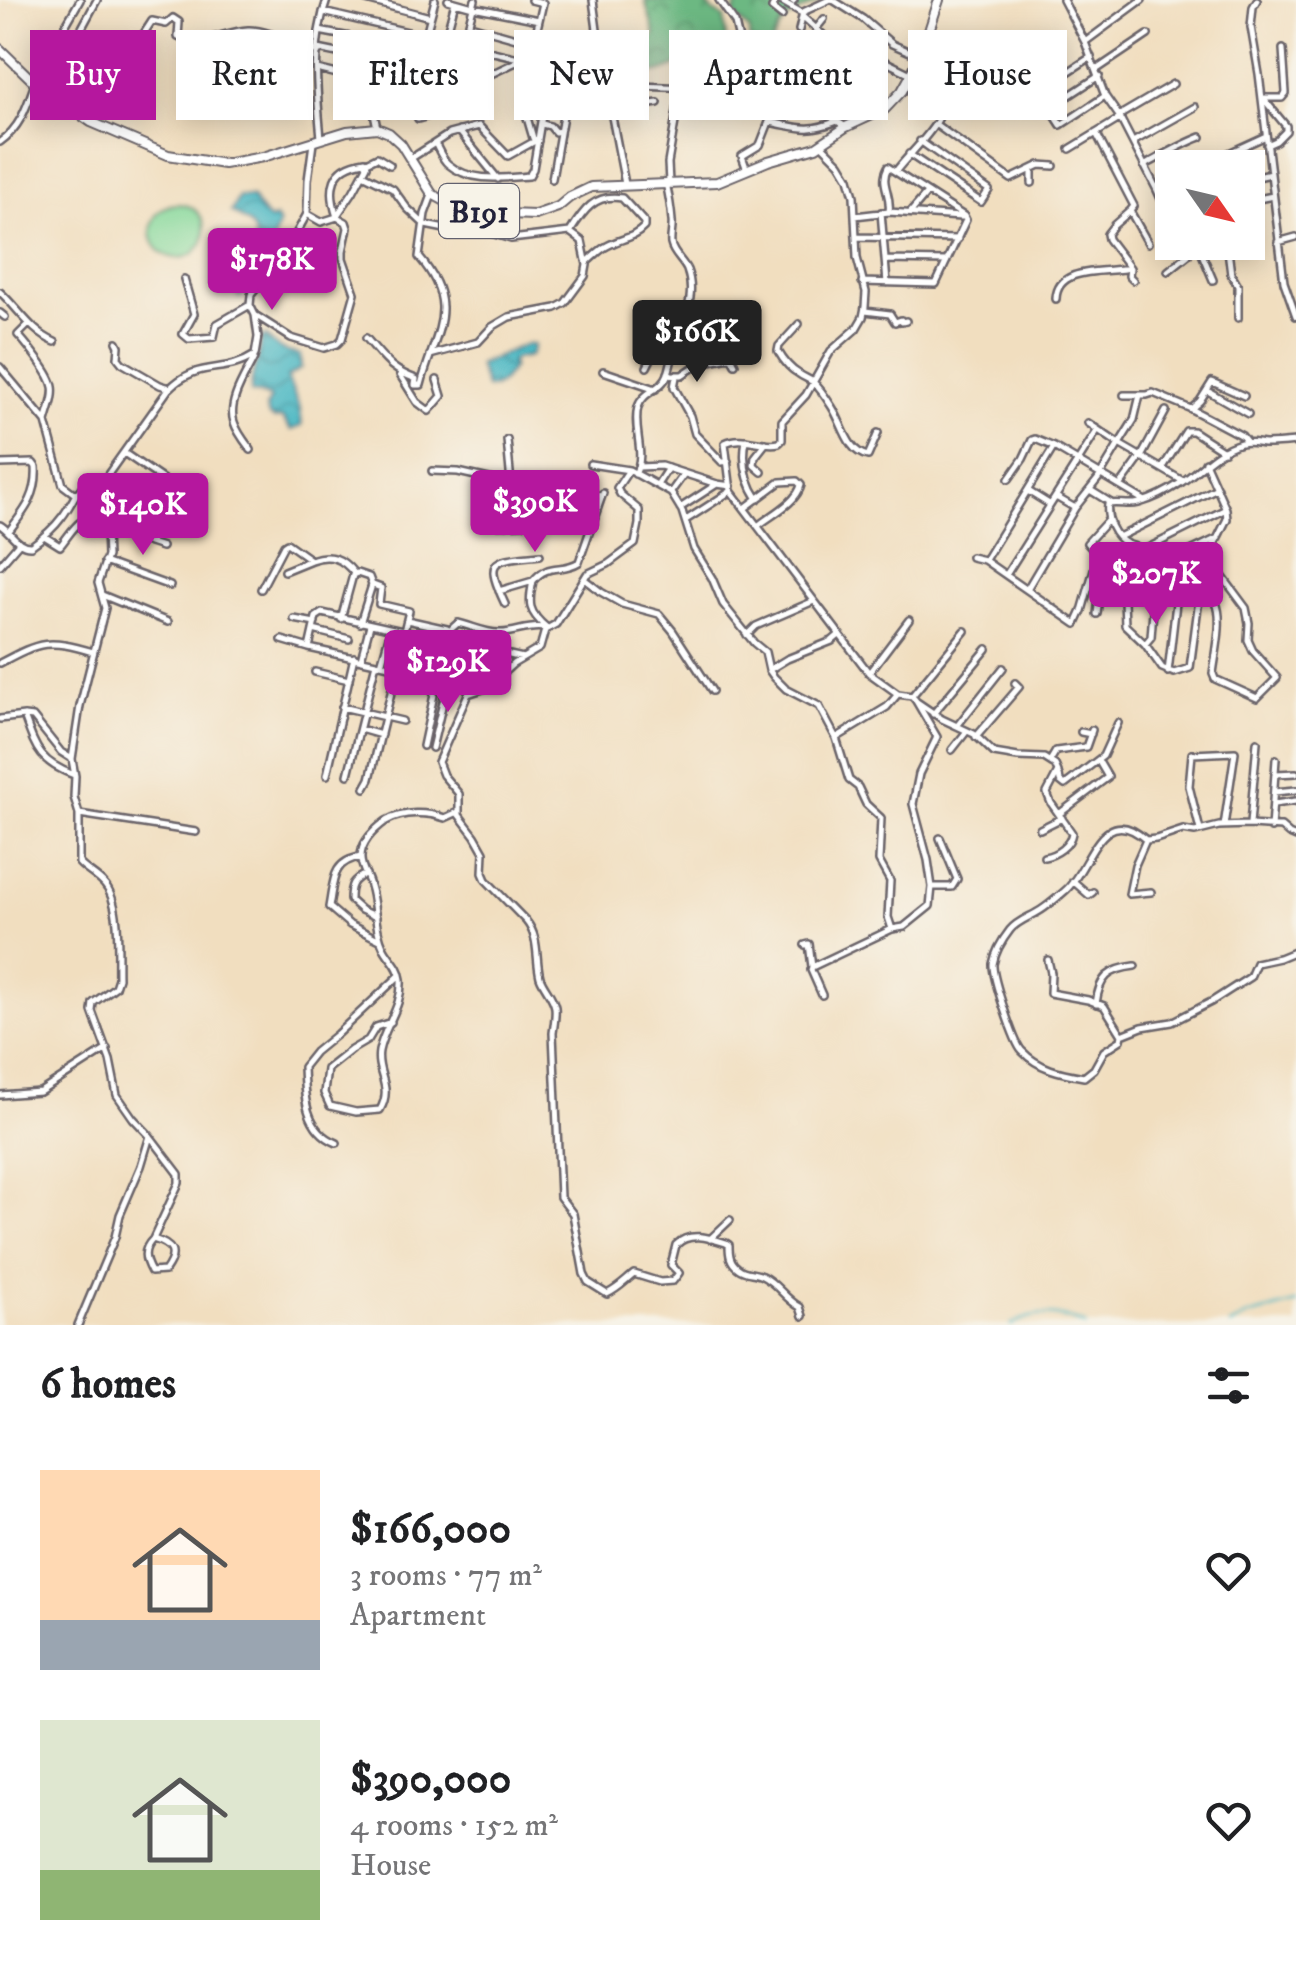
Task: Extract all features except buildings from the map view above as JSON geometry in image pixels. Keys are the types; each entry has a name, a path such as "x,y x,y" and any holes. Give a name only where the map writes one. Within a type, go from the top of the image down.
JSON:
{"main road":[{"name":"B191","path":"929,30 940,0"},
{"path":"0,49 30,78"},
{"name":"B191","path":"377,128 401,144 432,194 472,210 534,214 558,207 591,187 717,182 821,144 846,127 885,110 908,81"},
{"path":"88,120 168,155 224,164 264,157 348,131 377,128"}],"street":[{"path":"63,30 80,0"},
{"path":"80,30 97,0"},
{"path":"251,450 232,415 235,399 256,355 258,337 250,304 252,295 274,270 307,214 308,180 317,141 319,30 327,0"},
{"path":"366,0 430,17"},
{"path":"427,30 435,0"},
{"path":"531,0 543,3 537,30"},
{"path":"593,0 598,30"},
{"path":"719,0 737,30"},
{"path":"782,16 772,8 777,0 803,15 816,30 824,19"},
{"path":"799,30 803,15 831,0 842,3 892,44 908,51"},
{"path":"1064,0 1105,96 1155,186"},
{"path":"1085,42 1142,0"},
{"path":"1258,0 1252,8 1251,27 1284,282 1296,316"},
{"path":"447,30 451,1 539,20"},
{"path":"466,30 474,4"},
{"path":"323,12 400,30"},
{"path":"146,30 152,21 166,24 173,18 179,22 178,37 183,41 249,30 333,53"},
{"path":"468,24 514,38"},
{"path":"319,30 333,33"},
{"path":"1067,95 1148,35"},
{"path":"1263,97 1282,98 1286,93 1282,49"},
{"path":"1067,74 1091,58"},
{"path":"496,73 514,65"},
{"path":"317,68 333,72"},
{"path":"1070,148 1173,84"},
{"path":"0,142 18,125 30,95"},
{"path":"1057,120 1060,125 1105,96"},
{"path":"1263,97 1286,130 1267,145"},
{"path":"649,104 658,103"},
{"path":"1133,142 1194,107"},
{"path":"375,120 377,128"},
{"path":"529,120 536,141"},
{"path":"435,142 445,161 474,175 498,179 532,174 542,120"},
{"path":"552,179 562,120"},
{"path":"612,120 625,186"},
{"path":"448,632 458,622 504,634 535,626 554,627 593,569 608,564 635,544 639,510 617,488 634,470 640,454 635,426 642,399 671,374 690,304 687,270 670,242 673,225 667,183 675,120"},
{"path":"832,120 846,127"},
{"path":"896,171 938,120"},
{"path":"747,170 742,156 760,145 769,122 798,130 835,122"},
{"path":"541,124 560,131"},
{"path":"936,124 1010,179 1040,165 1054,166"},
{"path":"410,159 449,134 479,126 508,156 536,141"},
{"path":"459,132 498,179"},
{"path":"1096,133 1134,206 1107,234 1130,268 1133,280"},
{"path":"1235,150 1266,136"},
{"path":"1144,166 1200,138"},
{"path":"909,154 982,202 989,190 920,141"},
{"path":"821,144 840,163 854,196 855,236 866,292 864,311 856,329 831,352 814,383 782,421 780,444 746,440 724,443 731,488 869,673 898,694 914,699 932,714 967,731 994,753 1044,758 1055,765 1065,785 1107,751 1118,723"},
{"path":"366,163 377,158 390,165"},
{"path":"255,316 291,338 324,348 331,348 342,338 356,293 342,251 348,228 332,202 334,179 343,168 360,160 366,163"},
{"path":"307,214 321,222 338,215 366,163"},
{"path":"862,282 936,284 966,220 887,168 884,184 890,198 889,212"},
{"path":"1032,170 1032,183"},
{"path":"363,174 393,188 425,225 494,233 511,239 570,232 582,241 585,276 565,303 509,317 478,342 430,354"},
{"path":"1265,175 1271,174"},
{"path":"910,214 928,193"},
{"path":"366,338 380,357 416,379 415,385 421,385 444,311 442,297 418,250 432,194"},
{"path":"1265,198 1273,196"},
{"path":"570,232 582,212 601,197 622,198 644,222 637,234 608,245 586,262"},
{"path":"855,216 880,212 964,216"},
{"path":"880,212 887,283"},
{"path":"1130,212 1148,243"},
{"path":"855,236 958,239"},
{"path":"1278,242 1296,237"},
{"path":"885,260 947,261"},
{"path":"1168,271 1183,260"},
{"path":"1205,260 1214,280"},
{"path":"1229,260 1238,286 1238,318"},
{"path":"1056,299 1060,285 1072,277 1130,268"},
{"path":"184,279 194,314 183,334 189,340 214,338 217,324 250,304"},
{"path":"0,292 41,336 55,342"},
{"path":"864,311 887,313 894,322 906,322"},
{"path":"647,367 665,322 683,326"},
{"path":"30,324 18,335 53,382 54,395 46,422"},
{"path":"799,324 778,351 790,367 814,383 836,412 852,447 861,455 868,456 878,433"},
{"path":"116,342 122,362 170,388"},
{"path":"154,1239 172,1249 172,1262 165,1271 151,1272 144,1260 146,1246 154,1239 178,1183 178,1174 117,1096 107,1049 92,1007 118,978 116,920 106,886 79,863 79,814 74,797 72,758 80,706 105,608 98,583 107,556 103,484 170,388 186,374 245,362 256,355"},
{"path":"671,374 682,376 700,363 729,357 735,364"},
{"path":"1,369 46,422 63,485 75,494"},
{"path":"603,371 656,389"},
{"path":"399,372 417,402 429,411 442,396 438,380"},
{"path":"671,374 676,377 674,387 695,434 722,462 728,461"},
{"path":"1191,410 1212,382 1244,396"},
{"path":"1206,390 1248,414"},
{"path":"1124,395 1153,393 1242,436 1246,442"},
{"path":"1027,589 1134,420 1140,395"},
{"path":"1120,486 1166,411"},
{"path":"1088,423 1182,481"},
{"path":"1006,575 1097,431"},
{"path":"1162,470 1186,431 1193,431 1224,451"},
{"path":"507,440 507,526"},
{"path":"746,440 749,486 758,498"},
{"path":"1008,479 1032,440 1040,440 1144,501"},
{"path":"1090,490 1111,503 1135,505 1182,481 1224,451 1246,442 1296,442"},
{"path":"762,472 754,461 766,444"},
{"path":"984,560 1054,448"},
{"path":"124,453 165,481"},
{"path":"1111,503 1107,506 1109,520 1118,537 1142,551 1158,571 1178,586 1208,594 1215,601 1219,615 1215,679 1257,698 1277,678 1248,640 1250,623 1246,608 1208,557 1227,519 1205,462"},
{"path":"0,464 33,463 36,467 35,492 0,536"},
{"path":"590,464 634,470 668,468 731,488"},
{"path":"657,485 668,468"},
{"path":"634,470 671,493 722,604 765,652 769,670 786,689 819,706 836,738 849,780 858,787 862,800 882,818 879,861 890,880 888,916 892,929"},
{"path":"432,471 458,472 510,484 554,484 601,494 579,562 547,568 533,581 499,591"},
{"path":"671,493 684,474"},
{"path":"483,479 483,524 507,526 560,511 595,518"},
{"path":"745,508 780,482 797,481 802,485 796,497 759,525"},
{"path":"5,528 19,543 30,546 64,515 75,494 92,482 103,484 163,517"},
{"path":"680,508 717,484"},
{"path":"686,520 731,488"},
{"path":"1118,537 1217,488"},
{"path":"1028,491 1049,504"},
{"path":"1055,497 1075,508"},
{"path":"1142,551 1226,510"},
{"path":"42,536 60,546 82,520 89,516 104,517"},
{"path":"971,557 984,560 1076,624 1098,556 1087,543 1109,520"},
{"path":"104,528 162,547"},
{"path":"1180,556 1219,537"},
{"path":"0,566 19,543"},
{"path":"261,590 287,543 311,560"},
{"path":"1097,614 1098,598 1130,544"},
{"path":"505,604 493,577 494,564 540,555"},
{"path":"284,570 321,556 339,558 354,573 369,577 372,585 360,623"},
{"path":"104,562 170,586"},
{"path":"1145,644 1150,637 1158,571"},
{"path":"1158,571 1140,578 1124,600 1125,624 1168,672 1190,668 1200,592"},
{"path":"341,618 354,573"},
{"path":"584,579 622,604 659,614 712,691"},
{"path":"1208,594 1225,580"},
{"path":"533,581 530,607 547,628"},
{"path":"365,788 400,668 409,611 379,604 380,588 372,585"},
{"path":"1168,672 1178,586"},
{"path":"101,595 168,622"},
{"path":"747,636 756,626 814,602"},
{"path":"309,648 318,614 322,613 523,658"},
{"path":"294,619 349,639"},
{"path":"407,620 447,628 448,642"},
{"path":"869,673 909,620"},
{"path":"326,775 349,680 370,625"},
{"path":"348,776 392,628"},
{"path":"547,628 540,648 513,664 488,686 468,694 438,762 459,794 461,819 484,852 486,880 532,928 541,981 555,1008 560,1197 573,1214 584,1274 588,1282 607,1294 634,1274 673,1282 678,1272 672,1265 676,1244 692,1236 710,1239 726,1243 737,1267 763,1276 800,1307 803,1316"},
{"path":"914,699 965,630"},
{"path":"769,670 839,636"},
{"path":"423,672 433,638"},
{"path":"282,640 488,686"},
{"path":"0,663 28,648 56,642 92,652"},
{"path":"432,748 456,644"},
{"path":"468,683 476,648"},
{"path":"932,714 987,649"},
{"path":"957,726 1003,668"},
{"path":"315,672 349,680"},
{"path":"423,746 438,676"},
{"path":"976,737 1019,686 1015,683"},
{"path":"836,738 872,718 898,694"},
{"path":"812,966 892,929 904,928 930,906 928,860 913,804 919,774 937,737 914,699"},
{"path":"342,708 402,721"},
{"path":"24,716 38,752 75,776"},
{"path":"0,719 30,716 60,752 72,758"},
{"path":"360,729 382,735"},
{"path":"952,750 967,731"},
{"path":"1050,761 1056,751 1086,747 1091,732 1081,732"},
{"path":"1250,825 1258,742"},
{"path":"1200,830 1189,786 1192,754 1235,752 1224,826"},
{"path":"1271,828 1276,759"},
{"path":"1040,829 1108,777 1098,760"},
{"path":"1044,857 1057,853 1072,833 1047,792 1058,772"},
{"path":"1276,774 1296,773"},
{"path":"1274,792 1296,790"},
{"path":"1273,804 1296,801"},
{"path":"391,1022 376,1027 368,1040 327,1069 324,1092 330,1106 356,1112 380,1110 387,1094 378,1055 398,1006 400,975 381,940 360,857 365,843 375,829 392,818 430,812 446,818 458,812"},
{"path":"79,814 196,832"},
{"path":"1296,836 1281,827 1250,825 1183,830 1146,840 1131,828 1112,830 1094,843 1070,887 1040,912 1015,924 995,956 994,978 1012,1036 1023,1053 1044,1068 1084,1077 1094,1069 1104,1050 1122,1036 1142,1027 1172,1022 1250,977 1256,964 1296,951"},
{"path":"932,887 952,887 957,879 940,838"},
{"path":"1146,840 1129,894 1151,892"},
{"path":"360,857 347,860 338,868 330,907 350,925 381,940"},
{"path":"366,874 353,880 350,900 377,918"},
{"path":"1073,882 1089,895 1093,892"},
{"path":"805,946 809,944 811,970 822,995"},
{"path":"1054,954 1050,993 1104,1006 1122,1036"},
{"path":"1048,960 1051,968"},
{"path":"1096,1004 1100,986 1111,972 1135,966"},
{"path":"337,1143 324,1138 313,1122 304,1098 303,1067 400,975"},
{"path":"0,1095 40,1092 107,1049"},
{"path":"78,1325 116,1238 120,1215 150,1136"},
{"path":"710,1239 730,1220"}],"green space":[{"path":"645,0 704,0 713,12 725,18 726,30 669,30 669,69 649,72 649,41 655,35"},
{"path":"738,0 822,0 791,16 779,30 749,30 734,15"},
{"path":"178,204 197,212 205,231 197,250 178,258 159,250 151,231 159,212"}],"water":[{"path":"239,197 252,198 267,218 275,218 279,224 272,243 279,250 239,298 229,275 256,251 251,227 231,212"},
{"path":"266,336 281,349 300,355 301,368 287,377 300,408 302,426 291,430 282,418 269,416 266,408 271,398 251,393 261,338"},
{"path":"526,344 534,345 530,356 514,359 502,382 486,388 478,365"}],"waterway":[{"path":"1230,1325 1296,1303"},
{"path":"1011,1325 1048,1315 1086,1325"}]}
